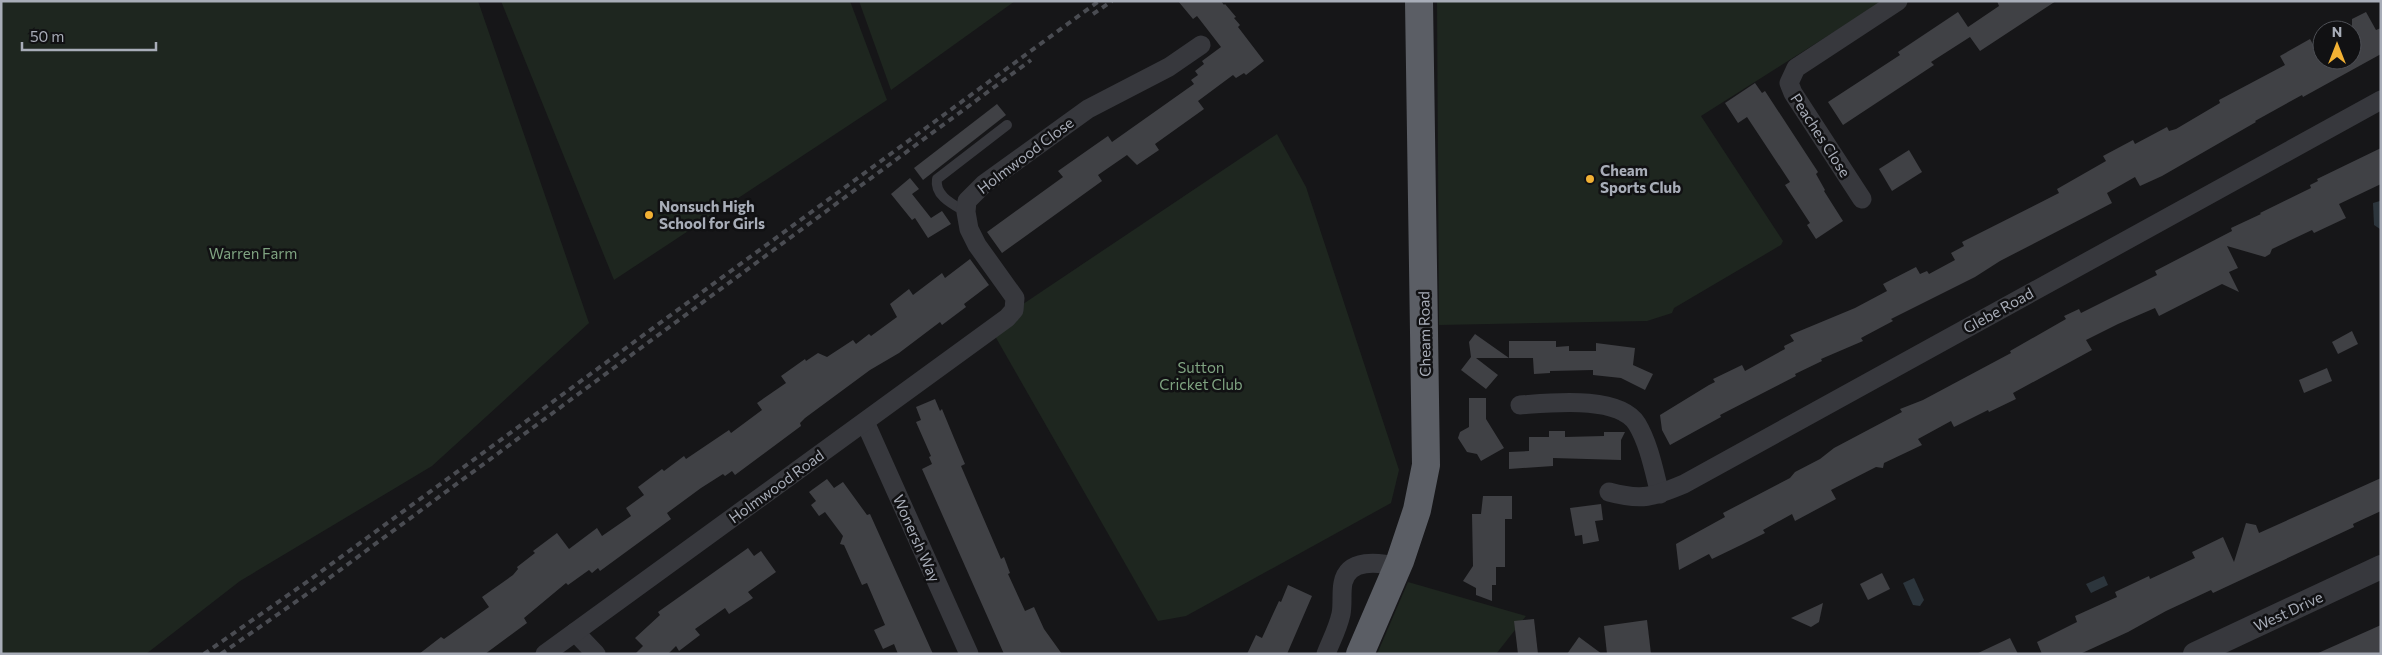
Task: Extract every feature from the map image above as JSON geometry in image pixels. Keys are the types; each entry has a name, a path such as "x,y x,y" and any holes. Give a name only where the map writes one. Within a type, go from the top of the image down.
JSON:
{"highway":[{"name":"Cheam Road","path":"1360,654 1398,567 1417,510 1426,465 1419,1"}],"street":[{"name":"Peaches Close","path":"1862,199 1793,94 1789,83 1796,68 1850,43 1898,1"},
{"name":"Holmwood Close","path":"966,212 967,201 975,191 1088,109 1170,67 1201,45"},
{"name":"Glebe Road","path":"1609,492 1633,498 1660,494 1684,484 2381,100"},
{"name":"Holmwood Road","path":"545,654 1007,318 1014,310 1015,298 978,245 969,228 966,212"},
{"path":"1520,405 1550,403 1601,405 1617,408 1637,424 1649,455 1660,494"},
{"name":"Wonersh Way","path":"865,422 969,654"},
{"path":"1326,654 1339,620 1346,575 1352,568 1366,563 1382,562 1398,567"},
{"name":"West Drive","path":"2195,654 2381,567"},
{"path":"575,632 596,654"}],"lane":[{"path":"966,212 944,197 936,184 937,179 1007,125"}],"green space":[{"name":"Warren Farm","path":"1,1 478,1 589,323 432,466 240,581 146,654 1,654"},
{"name":"Nonsuch High School for Girls","path":"501,1 850,1 887,100 614,280"},
{"path":"859,1 1015,1 891,90"},
{"name":"Cheam Sports Club","path":"1437,1 1883,1 1701,116 1783,241 1781,245 1674,308 1672,313 1647,321 1439,325"},
{"name":"Sutton Cricket Club","path":"1277,134 1306,187 1399,470 1391,503 1186,616 1158,621 991,329 1014,310"},
{"path":"1408,582 1526,616 1496,654 1377,654"}],"shaded area":[{"path":"2380,201 2380,229 2374,225 2373,203"},
{"path":"2104,576 2108,585 2091,593 2086,584"},
{"path":"1914,578 1924,600 1920,606 1913,605 1903,583"}],"building":[{"path":"1178,1 1221,1 1236,17 1234,18 1240,25 1238,27 1264,61 1246,75 1244,73 1236,78 1233,75 1198,101 1204,109 1155,144 1159,150 1137,165 1127,155 1098,175 1102,181 1002,253 987,232 1063,177 1058,171 1108,136 1112,142 1194,84 1191,80 1198,75 1195,71 1204,64 1202,61 1221,47 1197,16 1193,19"},
{"path":"1997,1 2056,1 1980,51 1970,37 1931,62 1934,65 1843,125 1828,102 1900,55 1898,52 1958,12 1968,27 1999,6"},
{"path":"2366,12 2376,30 2381,28 2381,54 2362,64 2362,20 2352,19"},
{"path":"2310,39 2312,42 2312,70 2352,70 2255,121 2162,176 2140,186 2135,177 2107,193 2112,203 2000,261 1975,277 1891,319 1893,321 1861,338 1863,341 1821,359 1822,361 1795,374 1796,376 1720,415 1721,417 1670,445 1662,430 1660,415 1715,382 1713,379 1742,365 1745,371 1785,349 1784,346 1794,341 1790,335 1855,308 1887,291 1883,284 1916,267 1920,274 1927,271 1929,274 1955,260 1951,253 1964,246 1962,242 2059,193 2057,189 2106,161 2103,156 2133,140 2135,144 2167,127 2169,131 2176,129 2220,103 2219,100 2285,65 2280,56"},
{"path":"1755,83 1762,93 1765,91 1818,172 1816,174 1824,191 1843,221 1816,239 1807,225 1810,223 1785,185 1790,182 1747,117 1738,123 1725,103"},
{"path":"997,104 1006,115 923,180 914,168"},
{"path":"2381,148 2381,184 2339,204 2346,218 2314,233 2312,230 2272,249 2270,254 2265,257 2227,246 2238,268 2229,272 2239,292 2222,284 2159,316 2155,308 2118,324 2086,340 2092,350 2013,393 2016,399 1954,427 1951,421 1918,439 1922,445 1884,463 1883,468 1876,467 1831,490 1836,499 1795,521 1792,514 1763,530 1765,533 1741,545 1712,559 1709,554 1679,570 1676,544 1725,517 1723,513 1790,478 1795,472 1820,459 1834,448 1902,412 1900,409 1923,400 2011,353 2010,351 2066,319 2064,316 2079,309 2081,313 2157,275 2155,271 2232,231 2231,228 2311,188 2310,185 2318,181 2317,179"},
{"path":"1909,150 1922,172 1892,191 1879,169"},
{"path":"910,178 919,189 912,194 931,218 942,211 951,224 928,238 915,218 912,220 891,194"},
{"path":"970,259 989,285 964,304 966,307 942,325 940,322 899,353 870,370 805,418 800,423 801,426 735,475 732,471 725,476 723,474 701,488 667,513 671,519 600,571 598,568 592,573 589,570 568,585 566,583 524,618 527,623 485,654 419,654 441,637 444,639 489,607 482,597 513,575 518,569 517,567 535,553 533,551 557,533 569,549 597,528 602,536 631,516 626,508 644,495 638,487 662,469 664,471 684,456 686,459 729,430 731,433 762,410 757,403 786,383 781,376 805,359 806,361 818,353 827,357 853,340 856,344 869,334 871,336 897,317 890,304 909,289 913,295 942,273 945,278"},
{"path":"2352,331 2358,344 2338,354 2332,342"},
{"path":"1475,334 1509,358 1476,358 1498,375 1486,389 1461,370 1471,357 1469,342"},
{"path":"1509,341 1556,341 1556,347 1569,346 1569,351 1596,351 1596,343 1635,348 1633,365 1653,374 1645,390 1621,378 1593,375 1593,370 1550,371 1550,373 1534,374 1533,358 1509,358"},
{"path":"2327,368 2332,381 2304,393 2299,380"},
{"path":"1469,398 1486,398 1486,419 1504,448 1481,461 1477,454 1467,452 1458,438 1460,432 1469,427"},
{"path":"935,399 940,411 942,409 965,464 961,466 1001,559 1004,557 1010,573 1008,574 1025,611 1034,607 1044,629 1062,654 1004,654 922,469 932,464 929,457 931,456 916,422 921,420 916,407"},
{"path":"1549,431 1565,431 1565,437 1604,436 1604,432 1625,432 1621,440 1621,460 1553,458 1553,466 1509,469 1509,452 1529,451 1529,437 1549,437"},
{"path":"2381,478 2381,511 2353,524 2354,527 2213,593 2211,590 2080,654 2042,654 2037,642 2077,622 2075,616 2117,597 2115,592 2149,576 2150,579 2195,558 2192,552 2223,537 2234,562 2246,523 2256,525 2259,533"},
{"path":"827,479 834,488 843,482 867,515 870,514 933,654 898,654 894,644 883,649 874,630 885,625 867,583 862,585 844,545 840,544 843,536 825,512 819,516 811,505 816,501 809,492"},
{"path":"1483,496 1512,496 1512,519 1505,519 1505,567 1496,567 1496,585 1492,585 1492,601 1476,595 1476,588 1463,581 1473,566 1472,514 1481,514"},
{"path":"1601,504 1603,520 1595,521 1599,541 1583,544 1582,535 1575,536 1570,508"},
{"path":"748,548 754,556 761,551 776,572 748,592 753,598 729,614 725,608 695,629 700,635 679,651 676,646 668,654 635,654 643,646 635,638 660,615 658,612"},
{"path":"1882,573 1890,589 1868,600 1860,584"},
{"path":"1288,585 1312,596 1287,654 1247,654 1256,635 1262,638"},
{"path":"1823,603 1819,622 1811,627 1791,618"},
{"path":"1534,619 1538,654 1518,654 1514,621"},
{"path":"1647,620 1651,654 1607,654 1604,626"},
{"path":"2381,625 2381,654 2316,654"},
{"path":"1579,637 1602,654 1567,654"},
{"path":"2010,638 2018,654 1976,654"}],"railway":[{"path":"204,654 311,579 1099,1"},
{"path":"1093,14 1112,1"},
{"path":"221,654 317,587 1031,60"}],"place":[{"name":"Cheam Sports Club","path":"1590,179"},
{"name":"Nonsuch High School for Girls","path":"649,215"}]}
